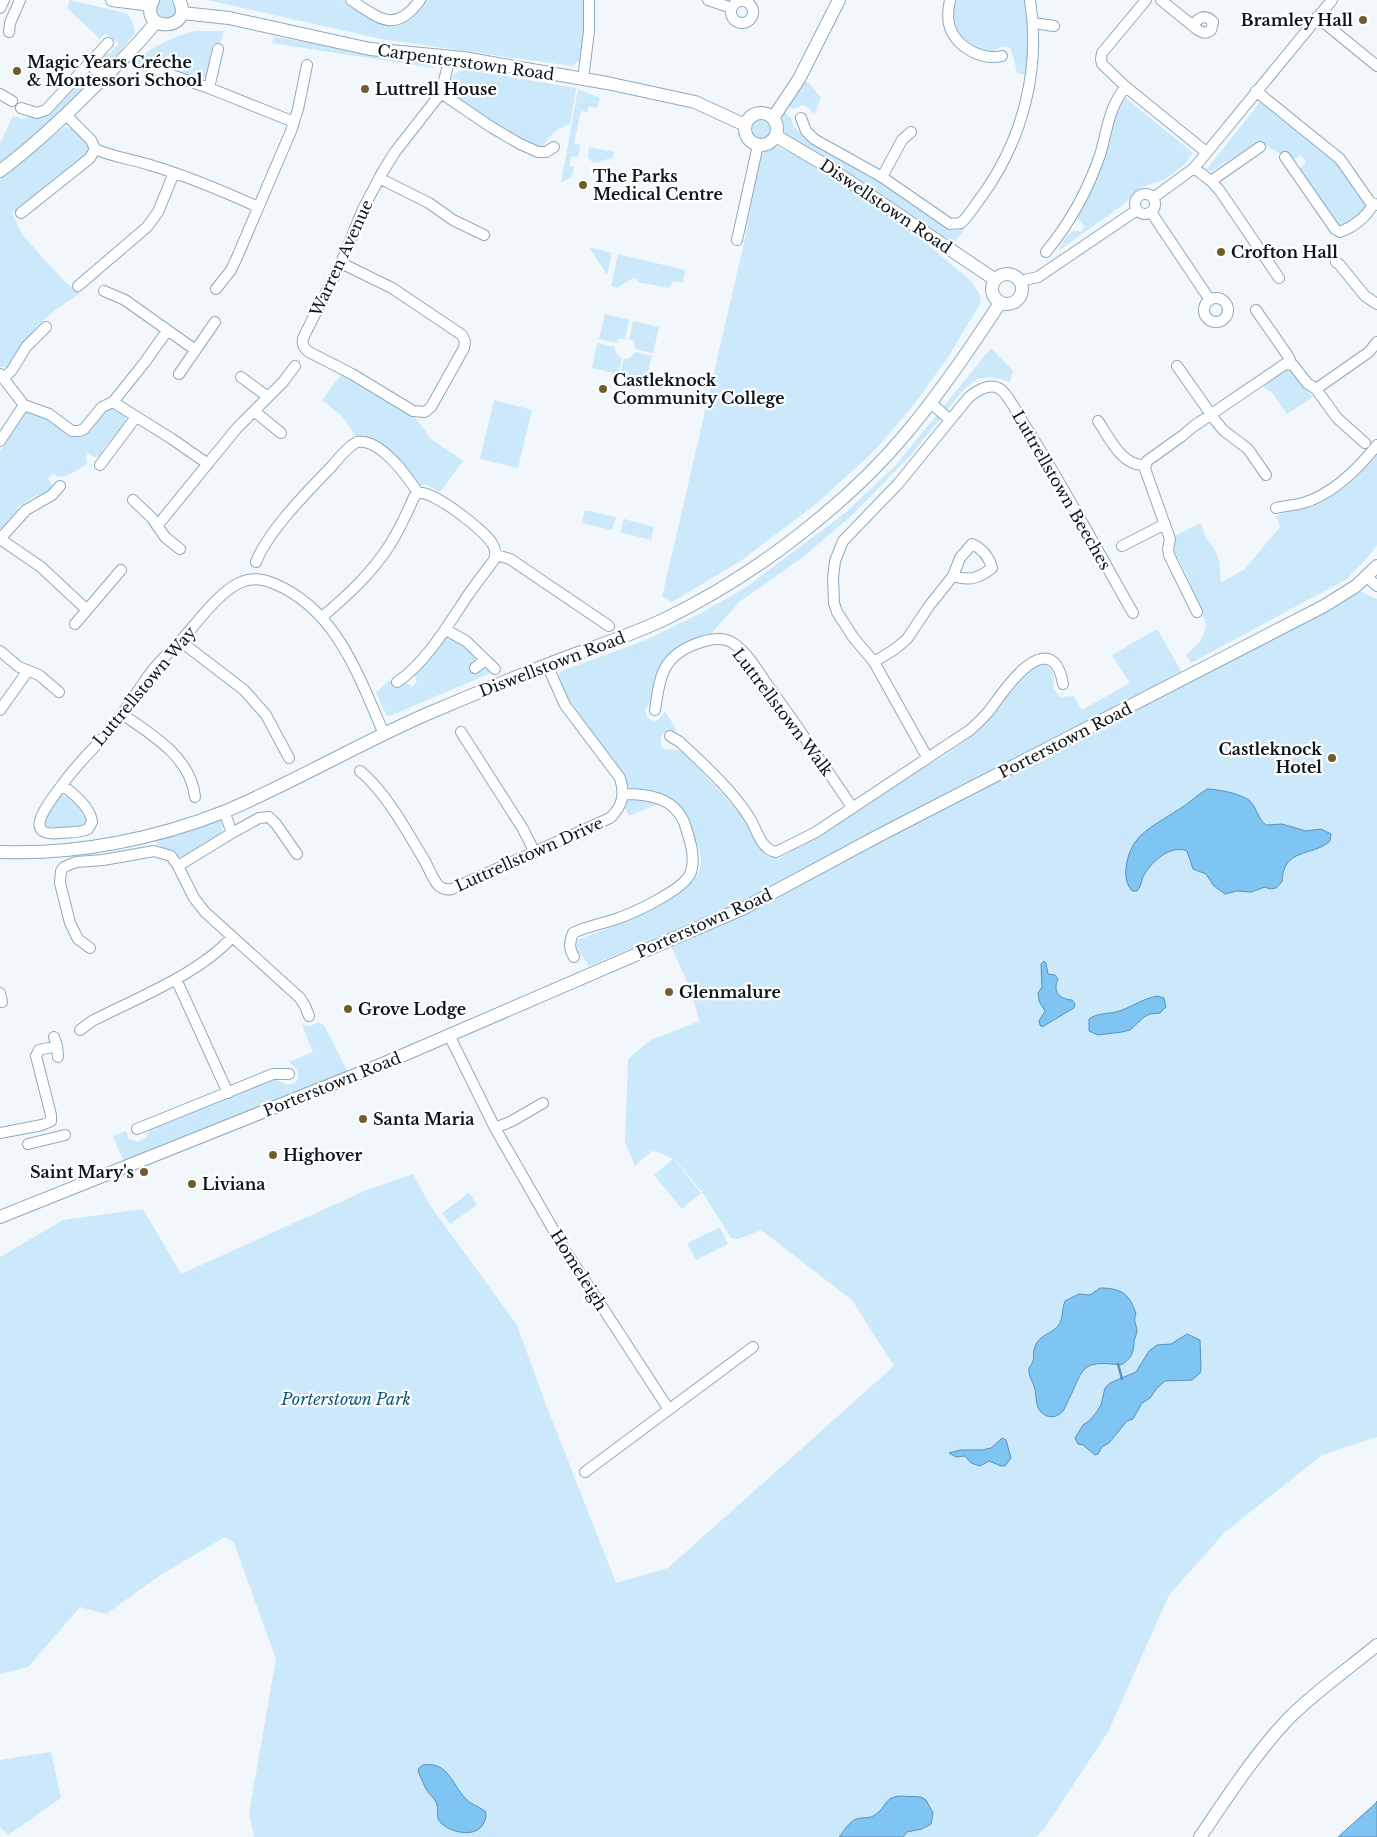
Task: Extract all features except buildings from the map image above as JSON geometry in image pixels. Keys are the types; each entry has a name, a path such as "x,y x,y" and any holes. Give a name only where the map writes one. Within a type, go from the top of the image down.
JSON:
{"street":[{"path":"0,8 4,0"},
{"path":"9,32 10,23 20,0"},
{"path":"112,0 152,3 151,14 156,22 164,25 173,24 182,13 179,0"},
{"path":"351,0 379,17 394,21 408,14 420,0"},
{"path":"583,79 589,31 590,0"},
{"path":"708,0 732,8"},
{"path":"773,118 799,79 839,0"},
{"path":"950,0 948,15 950,25 960,43 974,52 987,57 995,58 1002,56"},
{"path":"801,118 806,131 814,139 882,177 946,222 955,225 963,222 993,180 1012,145 1021,121 1032,70 1034,23 1030,0"},
{"path":"1146,0 1101,56 1101,62 1126,87 1206,152"},
{"path":"1161,0 1192,25"},
{"path":"1153,198 1194,168 1317,17 1327,2"},
{"name":"Carpenterstown Road","path":"182,13 238,20 370,49 492,62 685,99 702,104 745,125"},
{"path":"1317,17 1377,66"},
{"path":"0,172 66,115 144,38 156,22"},
{"path":"1034,23 1054,26"},
{"path":"21,108 37,113 46,110 108,43"},
{"path":"210,88 218,49"},
{"name":"Warren Avenue","path":"341,263 392,288 462,334 465,342 464,348 431,407 425,412 413,411 352,374 312,354 304,348 302,338 341,263 379,178 396,150 441,93 450,57"},
{"path":"89,63 103,78"},
{"path":"216,289 231,270 238,256 294,122 308,65"},
{"path":"151,68 210,88 294,122"},
{"path":"1046,252 1070,219 1086,190 1100,156 1116,101 1126,87"},
{"path":"1256,91 1340,159 1375,205 1368,214 1340,232 1328,222 1285,156"},
{"path":"441,93 520,144 538,152 546,152 554,147"},
{"path":"0,94 12,101"},
{"path":"765,113 773,118 778,128 776,136 768,144 758,145 747,138 745,125 750,117 765,113"},
{"path":"66,115 91,140 95,148 112,156 149,165 211,186 258,206"},
{"path":"882,177 902,140 911,132"},
{"name":"Diswellstown Road","path":"776,136 826,165 994,279"},
{"path":"738,240 758,145"},
{"path":"1211,181 1260,147"},
{"path":"21,213 90,158 95,148"},
{"path":"1194,168 1211,181 1279,278"},
{"path":"78,286 144,230 155,218 174,173"},
{"path":"379,178 429,203 453,220 484,235"},
{"path":"1144,195 1153,198 1155,204 1151,212 1145,214 1138,210 1136,204 1138,198 1144,195"},
{"path":"1020,281 1038,277 1138,210"},
{"path":"1151,212 1210,300"},
{"path":"1336,262 1365,296 1377,304"},
{"path":"1006,273 1015,275 1020,281 1022,290 1018,299 1010,304 1000,303 993,296 992,283 994,279 1006,273"},
{"path":"104,291 125,300 194,349"},
{"name":"Diswellstown Road","path":"0,852 81,848 114,842 180,827 224,811 268,792 430,712 547,664 644,628 719,590 762,562 809,526 903,438 960,364 1000,303"},
{"path":"1256,310 1288,356 1289,364"},
{"path":"179,374 194,349 215,322"},
{"path":"46,327 26,347 12,370 2,376 24,405 49,414 68,430 76,432 84,429 102,407 113,402 145,362 167,330"},
{"path":"1316,389 1368,352 1377,342"},
{"path":"1197,612 1169,555 1170,539 1145,469 1145,465 1152,456 1167,448 1210,414 1285,364 1289,364 1297,370 1307,383 1316,389 1336,418 1365,443"},
{"path":"157,526 237,428 283,382 295,366"},
{"path":"1177,366 1223,430 1248,449 1266,475"},
{"path":"240,377 268,397"},
{"name":"Luttrellstown Beeches","path":"950,420 969,397 978,390 993,387 1003,392 1037,444 1133,613"},
{"path":"113,402 208,464"},
{"path":"927,757 874,662 853,637 837,612 833,592 835,561 843,541 898,484 950,420 931,403"},
{"path":"0,441 24,405"},
{"path":"254,411 281,433"},
{"path":"100,465 136,417"},
{"path":"1098,421 1125,459 1132,463 1145,465"},
{"path":"256,562 261,550 287,516 357,442 370,444 392,461 418,493"},
{"path":"1276,508 1303,503 1331,489 1358,467 1377,445"},
{"path":"60,486 52,495 26,510 0,539 41,566 86,610"},
{"path":"322,617 373,568 392,541 414,497 418,493 430,494 451,507 489,538 496,555"},
{"path":"133,500 152,518 165,537 180,549"},
{"path":"1122,546 1165,524"},
{"path":"496,555 510,559 609,626"},
{"path":"405,680 446,630 496,555"},
{"name":"Porterstown Road","path":"0,1218 295,1100 744,908 878,836 1324,606 1347,592 1377,566"},
{"path":"75,624 120,570"},
{"path":"874,662 907,639 952,576"},
{"path":"1366,577 1377,586"},
{"name":"Luttrellstown Way","path":"62,785 87,809 92,819 88,829 51,834 40,827 39,822 43,811 78,762 107,733 149,674 225,593 237,584 251,579 272,583 289,590 322,617 338,638 351,660 384,734"},
{"path":"446,630 466,641 495,669"},
{"name":"Luttrellstown Walk","path":"655,710 663,670 672,657 684,649 710,640 718,639 732,643 739,648 800,729 852,807"},
{"path":"180,641 244,690 266,715 290,758"},
{"path":"0,651 27,672 39,675 59,692"},
{"path":"670,736 680,742 733,796 749,816 765,846 769,851 776,852 816,832 970,730 988,712 1016,676 1035,661 1042,659 1051,660 1056,665 1063,684"},
{"path":"475,668 485,660"},
{"path":"547,664 565,705 617,774 622,784 623,794 660,797 673,804 683,820 690,841 693,860 690,874 681,886 618,918 587,926 573,933 570,941 570,951 574,958"},
{"path":"0,710 27,672"},
{"path":"122,714 160,741 176,757 194,785 194,797"},
{"path":"461,732 523,829 534,851"},
{"name":"Luttrellstown Drive","path":"360,772 379,791 408,833 437,883 443,888 452,889 610,818 618,810 623,794"},
{"path":"224,811 232,833"},
{"path":"178,866 259,818 273,820 297,854"},
{"path":"90,948 78,940 70,923 60,883 61,871 64,866 76,862 102,860 154,851 171,856 199,905 210,918 300,999 309,1016"},
{"path":"80,1030 92,1021 176,979 216,954 232,937"},
{"path":"176,979 228,1093"},
{"path":"0,993 2,1002 0,1002"},
{"name":"Homeleigh","path":"449,1035 494,1128 564,1250 668,1408"},
{"path":"0,1133 48,1123 51,1118 36,1056 39,1050 56,1046"},
{"path":"137,1129 273,1074 289,1074"},
{"path":"494,1128 512,1121 543,1103"},
{"path":"42,1125 45,1140"},
{"path":"28,1144 65,1135"},
{"path":"585,1472 668,1408 753,1347"},
{"path":"1200,1837 1264,1746 1313,1698 1377,1645"}],"green space":[{"path":"166,-1 173,2 176,9 173,16 166,19 159,16 156,9 159,2"},
{"path":"70,0 126,13 131,20 135,33 104,69 71,102 0,164 0,144 13,116 23,119 30,115 36,116 105,51 109,54 119,44 105,33 100,39 67,8"},
{"path":"207,0 342,0 379,23 392,26 404,24 426,0 585,0 581,59 572,66 381,39"},
{"path":"954,0 1026,0 1029,50 1026,75 1017,73 1010,48 1002,46 986,53 976,49 960,37 953,25"},
{"path":"196,31 224,31 220,44 213,43 210,57 212,59 207,76 201,79 161,66 150,60 141,67 135,62 164,42"},
{"path":"274,37 429,61 434,68 272,43"},
{"path":"467,70 576,88 570,124 555,132 539,148 517,139 447,93 449,80 458,72"},
{"path":"804,81 810,84 821,98 814,114 803,105 794,109 787,105"},
{"path":"578,89 600,98 597,108 589,106 587,112 581,111 574,143 580,145 578,157 572,156 569,166 574,167 572,176 561,183"},
{"path":"1123,97 1193,153 1184,165 1165,179 1139,188 1123,205 1058,251 1067,236 1074,230 1081,232 1085,226 1079,221 1077,216 1104,154 1117,110"},
{"path":"1261,101 1337,164 1367,205 1365,212 1342,227 1338,227 1299,169 1306,163 1301,155 1294,159 1285,152 1279,153 1259,141 1212,171 1206,170"},
{"path":"784,111 791,118 793,126 808,141 882,183 920,207 948,229 954,231 963,228 964,230 954,243 840,167 790,138 782,126"},
{"path":"757,120 765,120 770,125 768,136 757,138 752,133 752,125"},
{"path":"65,127 72,129 88,144 89,153 12,214 23,236 67,284 80,293 39,324 7,367 0,367 0,179"},
{"path":"589,147 614,152 613,158 592,162 588,157"},
{"path":"776,147 791,153 824,172 915,234 970,280 979,293 981,302 950,354 913,406 873,452 816,504 742,560 672,602 662,597 744,243 760,156 769,148"},
{"path":"589,247 612,253 607,275"},
{"path":"618,254 685,270 683,283 673,281 669,288 638,282 638,279 633,278 617,288 611,286"},
{"path":"605,314 629,320 625,339 619,339 617,343 599,339"},
{"path":"633,321 659,327 653,353 635,349 634,341 629,339"},
{"path":"597,343 615,347 616,354 622,358 618,374 592,368"},
{"path":"991,348 1013,371 1010,382 992,377 977,379 964,389 910,456 851,516 803,557 739,602 710,635 678,648 667,657 659,669 652,689 651,701 645,710 647,717 655,722 665,711 677,731 664,733 661,738 661,745 664,749 682,751 738,811 766,855 777,859 816,838 894,784 943,757 977,732 1018,679 1030,669 1042,663 1052,671 1053,689 1061,697 1073,696 1082,710 1130,683 1112,655 1157,629 1183,674 878,829 732,906 589,966 578,951 577,940 630,920 670,900 686,888 697,874 701,856 687,822 671,798 629,816 625,807 626,780 617,764 566,698 559,672 646,640 699,614 745,588 845,513 896,465"},
{"path":"635,352 652,356 646,381 620,375 624,358 627,359"},
{"path":"1289,368 1313,397 1287,414 1273,394 1261,385 1276,374"},
{"path":"343,372 414,416 431,439 463,461 440,492 425,484 419,486 400,462 383,446 365,438 357,438 343,417 322,400"},
{"path":"494,400 532,410 518,468 480,459"},
{"path":"110,408 125,416 127,422 102,450 101,456 94,457 88,453 85,458 88,463 66,476 62,477 54,474 48,478 52,486 51,490 31,498 18,507 18,511 3,528 0,528 0,452 7,442 6,439 24,412 31,412 44,417 72,436 106,409"},
{"path":"1377,452 1377,545 1368,557 1347,579 1191,663 1186,655 1199,643 1207,626 1186,573 1172,547 1174,536 1201,523 1206,538 1215,550 1219,560 1221,582 1224,581 1245,569 1280,527 1276,516 1305,506"},
{"path":"585,510 616,517 612,530 582,523"},
{"path":"624,519 654,527 651,540 620,532"},
{"name":"Porterstown Park","path":"1359,591 1377,599 1377,1437 1322,1455 1225,1532 1169,1595 1108,1732 1044,1829 1036,1837 254,1837 249,1813 276,1659 234,1543 225,1537 162,1574 106,1614 80,1607 28,1667 0,1674 0,1257 63,1220 143,1209 181,1274 367,1190 413,1174 429,1204 517,1325 616,1583 668,1568 894,1366 852,1300 761,1230 738,1239 731,1238 703,1193 676,1161 701,1193 682,1209 654,1175 673,1159 652,1151 635,1166 625,1142 628,1059 651,1040 700,1021 686,979 668,940"},
{"path":"447,638 460,642 476,656 474,663 476,672 485,668 493,672 387,716 376,693 390,680 397,687 405,683 412,687 417,682 414,674 443,640"},
{"path":"61,795 69,797 79,807 87,819 85,825 81,827 49,829 43,825 49,808"},
{"path":"216,820 222,822 223,832 183,857 174,856 161,850 156,843 156,839"},
{"path":"318,1022 324,1025 349,1074 124,1162 113,1136 126,1131 129,1139 138,1142 146,1137 149,1129 272,1079 287,1085 296,1082 298,1075 296,1068 289,1062 313,1052 302,1025 311,1026"},
{"path":"469,1193 477,1205 450,1224 442,1213"},
{"path":"720,1227 728,1244 696,1260 687,1243"},
{"path":"51,1752 61,1798 8,1835 0,1827 0,1760"}],"water":[{"path":"1207,789 1230,793 1248,799 1266,825 1282,824 1306,831 1321,829 1331,834 1330,841 1323,846 1293,858 1284,871 1282,882 1276,888 1270,889 1265,887 1251,892 1237,891 1225,894 1214,886 1206,874 1193,869 1187,851 1174,850 1161,856 1150,866 1137,891 1132,891 1127,881 1126,869 1128,857 1137,840 1151,827 1182,808"},
{"path":"1044,961 1048,974 1055,975 1058,979 1056,988 1058,994 1072,1000 1075,1004 1074,1008 1042,1027 1039,1021 1045,1011 1039,1001 1038,993 1042,987 1041,964"},
{"path":"1158,996 1164,998 1166,1007 1160,1013 1144,1017 1130,1030 1098,1035 1089,1031 1089,1019 1092,1017 1116,1012"},
{"path":"1100,1288 1119,1291 1128,1297 1134,1307 1137,1330 1133,1352 1130,1358 1121,1365 1096,1364 1089,1366 1080,1375 1063,1412 1056,1416 1047,1416 1038,1407 1034,1386 1029,1373 1036,1345 1041,1338 1060,1324 1065,1301 1079,1294 1090,1295"},
{"path":"1187,1334 1200,1340 1200,1373 1192,1380 1165,1381 1150,1398 1142,1403 1133,1419 1127,1421 1109,1443 1102,1447 1098,1454 1095,1455 1083,1445 1078,1444 1075,1438 1083,1425 1089,1421 1101,1405 1105,1388 1110,1383 1136,1372 1149,1351 1157,1345 1171,1344"},
{"path":"1002,1438 1006,1440 1011,1458 1005,1466 989,1461 980,1466 971,1463 965,1456 956,1457 949,1453 960,1450 991,1448"},
{"path":"423,1765 438,1766 444,1770 467,1800 485,1811 485,1821 482,1826 474,1832 468,1833 450,1829 439,1821 435,1800 427,1790 418,1771"},
{"path":"900,1796 921,1797 926,1800 933,1813 931,1824 922,1829 907,1832 903,1837 839,1837 853,1821 858,1818 873,1816 879,1812 888,1800"},
{"path":"1377,1801 1377,1837 1338,1837 1376,1803"}],"waterway":[{"path":"1118,1364 1122,1379"}],"place":[{"name":"Bramley Hall","path":"1363,20"},
{"name":"Magic Years Créche & Montessori School","path":"17,71"},
{"name":"Luttrell House","path":"365,89"},
{"name":"The Parks Medical Centre","path":"583,185"},
{"name":"Crofton Hall","path":"1221,252"},
{"name":"Castleknock Community College","path":"603,389"},
{"name":"Castleknock Hotel","path":"1332,758"},
{"name":"Glenmalure","path":"669,992"},
{"name":"Grove Lodge","path":"348,1009"},
{"name":"Santa Maria","path":"363,1119"},
{"name":"Highover","path":"273,1155"},
{"name":"Saint Mary's","path":"144,1172"},
{"name":"Liviana","path":"192,1184"}]}
